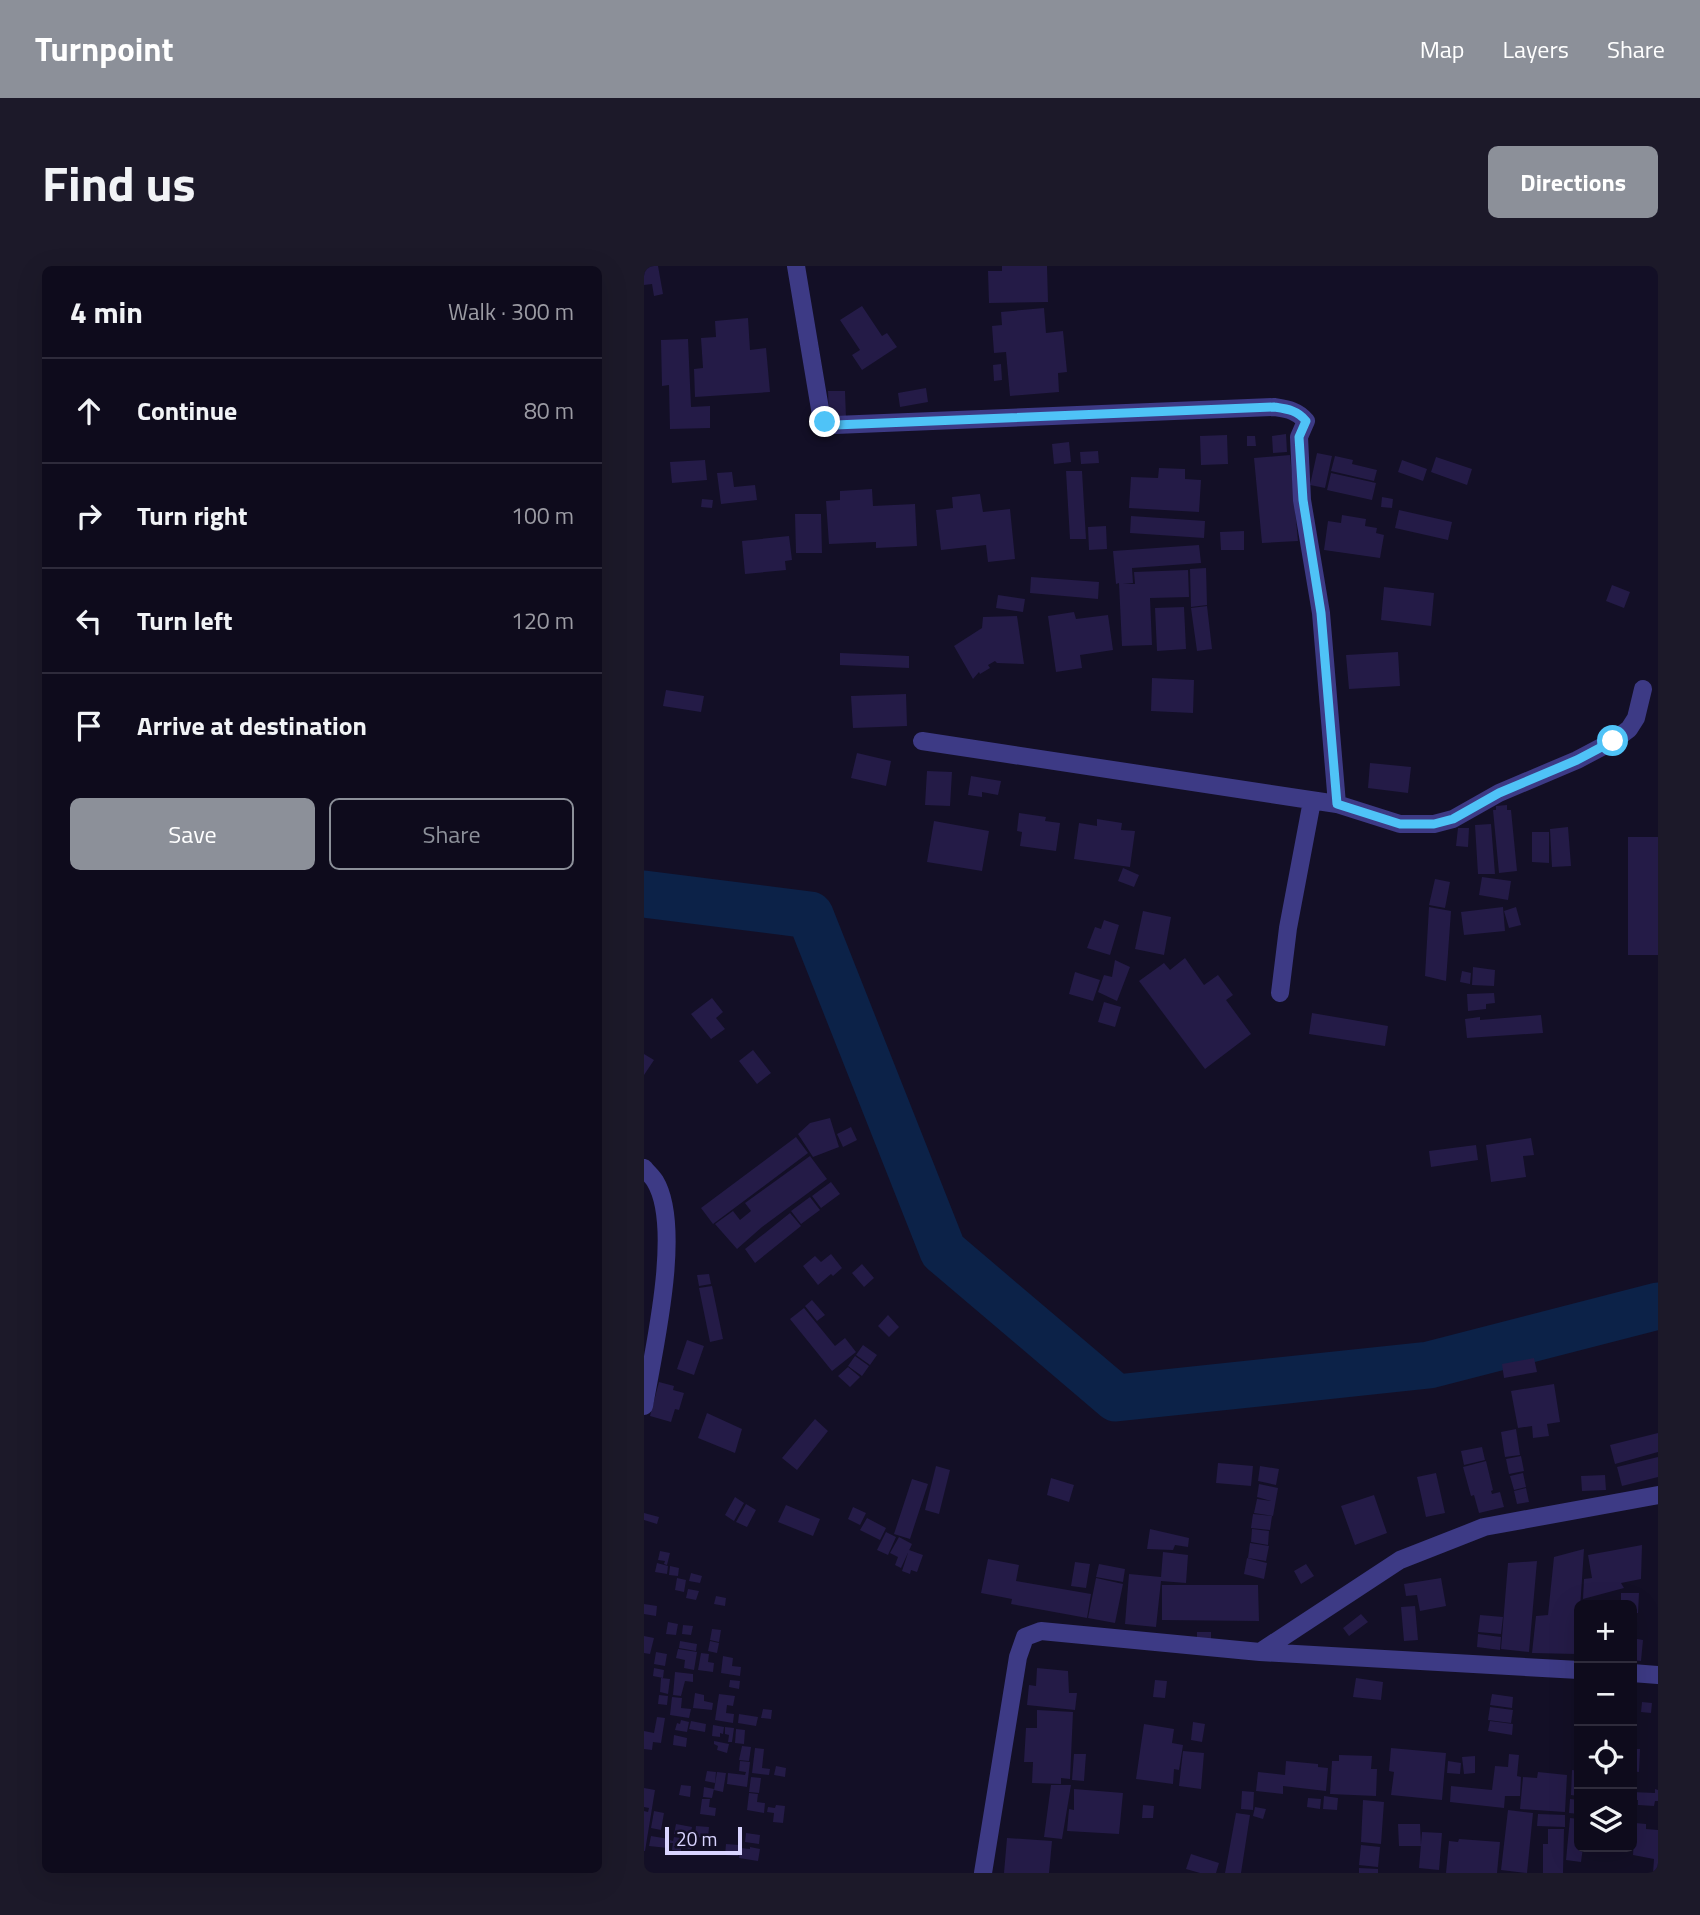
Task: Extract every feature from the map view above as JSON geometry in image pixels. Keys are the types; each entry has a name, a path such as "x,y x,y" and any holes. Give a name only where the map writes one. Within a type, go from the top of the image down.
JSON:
{"street":[{"path":"796,266 821,415 825,422 835,425 1274,407 1292,410 1301,415 1306,421 1299,437 1303,500 1321,613 1337,804"},
{"path":"922,741 1337,804 1400,824 1434,824 1453,819 1499,793 1577,760 1613,741 1629,729 1636,718 1643,690"},
{"path":"1280,993 1287,928 1312,801"},
{"path":"644,1168 655,1181 665,1210 667,1268 644,1406"},
{"path":"1260,1652 1400,1560 1484,1527 1658,1494"},
{"path":"983,1873 1018,1657 1025,1637 1041,1631 1260,1652 1574,1670"},
{"path":"1637,1673 1658,1675"}],"building":[{"path":"644,266 658,266 663,294 654,296 652,284 644,285"},
{"path":"1002,266 1047,266 1048,302 989,303 988,271 1002,271"},
{"path":"862,306 882,336 887,333 897,347 862,370 852,355 860,350 840,320"},
{"path":"1044,308 1046,333 1063,331 1067,372 1058,373 1059,392 1010,396 1006,352 994,353 992,326 1002,325 1001,312"},
{"path":"748,318 750,350 766,348 770,392 695,397 694,369 703,368 701,338 716,337 715,321"},
{"path":"688,339 691,407 710,406 710,428 670,429 669,385 662,386 661,340"},
{"path":"1001,364 1002,380 994,381 993,365"},
{"path":"926,388 928,402 900,407 898,393"},
{"path":"828,391 845,391 846,418 829,418"},
{"path":"1286,434 1287,452 1273,453 1272,436"},
{"path":"1227,435 1228,464 1201,465 1200,436"},
{"path":"1247,436 1255,436 1256,446 1247,446"},
{"path":"1069,442 1071,462 1054,464 1052,444"},
{"path":"1098,451 1099,463 1081,464 1080,452"},
{"path":"1317,453 1332,456 1325,488 1310,485"},
{"path":"1290,455 1298,541 1262,543 1254,458"},
{"path":"1335,456 1353,460 1352,464 1377,470 1374,481 1331,471"},
{"path":"1436,457 1472,469 1467,485 1431,472"},
{"path":"705,460 707,480 672,483 670,462"},
{"path":"1402,460 1427,469 1423,481 1398,472"},
{"path":"1159,468 1185,469 1185,479 1201,480 1199,512 1129,508 1131,477 1158,478"},
{"path":"1066,471 1082,471 1086,539 1070,539"},
{"path":"732,472 734,487 755,485 757,500 721,504 717,473"},
{"path":"1331,473 1376,483 1372,500 1327,490"},
{"path":"872,489 873,506 915,504 917,546 876,548 876,542 829,544 826,501 840,500 840,491"},
{"path":"980,494 983,512 1010,509 1015,559 988,562 986,545 941,550 936,510 953,508 952,497"},
{"path":"1382,497 1393,499 1392,508 1381,507"},
{"path":"702,499 713,500 712,508 701,507"},
{"path":"1399,510 1452,522 1448,540 1395,528"},
{"path":"795,514 821,514 822,553 796,553"},
{"path":"1342,515 1366,519 1365,526 1377,528 1376,533 1384,535 1380,558 1324,550 1328,521 1341,523"},
{"path":"1131,516 1205,521 1204,538 1130,533"},
{"path":"1106,526 1107,549 1089,550 1088,527"},
{"path":"1244,531 1244,550 1221,550 1220,532"},
{"path":"789,536 792,560 785,561 786,570 745,574 742,541"},
{"path":"1199,545 1201,563 1132,568 1133,583 1123,584 1135,584 1134,572 1188,570 1189,597 1150,598 1152,645 1122,646 1119,583 1116,584 1113,551"},
{"path":"1206,568 1207,605 1191,607 1190,569"},
{"path":"1031,577 1099,582 1098,599 1030,593"},
{"path":"1612,585 1630,592 1624,608 1606,601"},
{"path":"1384,587 1434,593 1431,626 1381,620"},
{"path":"998,595 1025,599 1023,612 996,608"},
{"path":"1207,606 1212,649 1197,651 1191,608"},
{"path":"1184,607 1186,649 1157,651 1155,608"},
{"path":"1074,612 1076,619 1108,615 1113,650 1080,655 1082,668 1056,672 1048,616"},
{"path":"1017,616 1024,664 995,661 988,665 990,668 980,674 979,672 973,679 954,646 982,628 983,617"},
{"path":"1398,652 1400,686 1349,689 1346,655"},
{"path":"840,653 909,656 909,668 840,665"},
{"path":"1152,678 1194,680 1193,713 1151,711"},
{"path":"666,690 704,696 701,712 663,706"},
{"path":"906,694 907,726 853,728 851,696"},
{"path":"857,753 891,761 886,786 851,778"},
{"path":"1370,763 1411,767 1408,793 1368,788"},
{"path":"927,771 952,772 950,806 925,805"},
{"path":"971,776 1001,781 998,795 982,792 982,797 968,795"},
{"path":"1507,805 1507,810 1511,810 1517,871 1499,873 1493,810 1496,810 1496,806"},
{"path":"1019,813 1046,817 1045,821 1060,823 1056,851 1020,846 1022,832 1017,831"},
{"path":"1097,819 1122,823 1121,830 1135,831 1130,867 1074,859 1079,823 1097,826"},
{"path":"934,821 989,831 982,871 927,862"},
{"path":"1491,824 1495,874 1478,874 1475,825"},
{"path":"1568,827 1571,866 1552,867 1550,829"},
{"path":"1458,828 1469,828 1468,847 1456,846"},
{"path":"1532,832 1549,832 1549,863 1532,862"},
{"path":"1628,837 1658,837 1658,955 1628,955"},
{"path":"1123,868 1139,875 1134,887 1118,881"},
{"path":"1482,877 1511,881 1508,900 1479,895"},
{"path":"1435,879 1450,882 1445,908 1429,905"},
{"path":"1429,907 1451,911 1446,981 1425,976"},
{"path":"1503,907 1505,931 1464,935 1461,912"},
{"path":"1516,907 1521,925 1509,928 1504,911"},
{"path":"1143,911 1171,917 1164,955 1135,949"},
{"path":"1104,920 1119,925 1110,955 1087,948 1095,927 1101,929"},
{"path":"1185,958 1204,985 1218,975 1233,995 1226,1000 1251,1034 1205,1069 1139,981 1164,963 1170,970"},
{"path":"1115,960 1130,967 1117,1001 1098,992 1104,975 1112,977"},
{"path":"1473,967 1495,970 1494,986 1472,985"},
{"path":"1462,971 1471,973 1470,984 1460,982"},
{"path":"1075,972 1100,980 1093,1001 1069,994"},
{"path":"1494,993 1495,1003 1486,1004 1486,1009 1468,1011 1467,994"},
{"path":"712,998 723,1012 716,1018 725,1029 711,1039 691,1014"},
{"path":"1104,1002 1121,1007 1115,1027 1098,1022"},
{"path":"1312,1013 1388,1026 1385,1046 1309,1034"},
{"path":"1541,1015 1543,1033 1467,1038 1465,1019"},
{"path":"753,1050 771,1073 757,1084 739,1061"},
{"path":"644,1054 654,1060 644,1075"},
{"path":"830,1118 839,1147 813,1157 798,1134 810,1123"},
{"path":"851,1127 857,1140 843,1147 837,1134"},
{"path":"796,1137 808,1153 713,1224 701,1208"},
{"path":"1531,1138 1534,1155 1523,1156 1526,1177 1491,1182 1486,1145"},
{"path":"1476,1145 1478,1160 1431,1167 1429,1151"},
{"path":"810,1156 827,1179 737,1249 715,1224 733,1211 740,1220 751,1211 745,1203"},
{"path":"831,1182 840,1194 821,1208 812,1196"},
{"path":"810,1197 820,1210 801,1224 791,1211"},
{"path":"790,1213 801,1226 755,1263 745,1249"},
{"path":"831,1254 842,1268 818,1285 803,1266 815,1256 821,1262"},
{"path":"862,1264 874,1278 864,1287 852,1273"},
{"path":"709,1274 711,1284 699,1286 697,1275"},
{"path":"712,1286 723,1339 710,1342 699,1288"},
{"path":"812,1300 825,1315 817,1321 805,1306"},
{"path":"804,1308 835,1346 845,1338 856,1352 832,1371 790,1319"},
{"path":"888,1315 899,1327 889,1337 878,1326"},
{"path":"687,1340 704,1346 694,1375 677,1369"},
{"path":"863,1345 877,1355 870,1365 856,1355"},
{"path":"855,1356 869,1366 862,1376 848,1366"},
{"path":"1534,1358 1537,1372 1504,1378 1502,1364"},
{"path":"848,1367 860,1377 850,1387 838,1376"},
{"path":"659,1382 674,1386 673,1390 684,1393 679,1410 675,1409 671,1422 650,1416"},
{"path":"1554,1384 1560,1422 1547,1424 1549,1436 1533,1438 1532,1426 1518,1428 1511,1391"},
{"path":"707,1413 742,1429 735,1453 698,1438"},
{"path":"815,1419 828,1431 797,1470 782,1458"},
{"path":"1516,1429 1520,1455 1505,1457 1501,1432"},
{"path":"1658,1433 1658,1452 1615,1464 1610,1445"},
{"path":"1482,1447 1485,1460 1464,1465 1461,1451"},
{"path":"1521,1456 1524,1471 1509,1474 1506,1459"},
{"path":"1658,1457 1658,1477 1622,1486 1617,1467"},
{"path":"1486,1461 1492,1494 1500,1492 1504,1507 1479,1513 1463,1467"},
{"path":"1218,1463 1253,1466 1251,1486 1216,1483"},
{"path":"936,1466 950,1470 939,1514 925,1510"},
{"path":"1260,1466 1279,1469 1276,1485 1258,1481"},
{"path":"1436,1473 1445,1513 1426,1517 1417,1477"},
{"path":"1523,1473 1526,1487 1514,1490 1510,1476"},
{"path":"1605,1475 1606,1490 1582,1491 1581,1476"},
{"path":"1051,1478 1074,1485 1069,1502 1047,1495"},
{"path":"912,1479 928,1484 910,1539 894,1534"},
{"path":"1259,1484 1278,1488 1273,1516 1254,1513 1257,1499 1271,1501 1257,1497"},
{"path":"1526,1488 1529,1502 1517,1504 1514,1491"},
{"path":"1374,1495 1387,1533 1355,1545 1341,1506"},
{"path":"735,1497 744,1503 734,1521 725,1515"},
{"path":"746,1504 756,1510 747,1527 736,1522"},
{"path":"786,1505 820,1519 813,1536 778,1522"},
{"path":"853,1507 866,1513 860,1525 848,1519"},
{"path":"644,1513 659,1517 657,1524 644,1520"},
{"path":"1253,1514 1272,1516 1270,1530 1251,1528"},
{"path":"867,1518 886,1528 880,1540 860,1530"},
{"path":"1150,1529 1189,1538 1188,1547 1175,1545 1173,1550 1147,1549"},
{"path":"1252,1529 1269,1531 1268,1545 1251,1542"},
{"path":"886,1532 896,1537 888,1555 877,1550"},
{"path":"899,1537 912,1544 901,1568 895,1565 898,1557 890,1553"},
{"path":"1250,1543 1269,1546 1266,1561 1248,1558"},
{"path":"1642,1545 1641,1579 1621,1583 1624,1588 1583,1599 1584,1579 1592,1578 1588,1555"},
{"path":"1584,1549 1581,1600 1574,1600 1574,1654 1532,1653 1536,1616 1548,1615 1554,1557"},
{"path":"909,1550 923,1555 917,1572 911,1570 910,1574 902,1571"},
{"path":"660,1551 670,1553 667,1565 664,1564 665,1561 658,1560"},
{"path":"1163,1552 1188,1555 1186,1583 1161,1581 1156,1627 1125,1624 1129,1574 1161,1577"},
{"path":"1247,1558 1267,1563 1264,1579 1244,1574"},
{"path":"988,1559 1019,1565 1016,1581 1091,1594 1087,1618 1011,1604 1012,1599 981,1593"},
{"path":"1537,1561 1529,1652 1501,1649 1508,1563"},
{"path":"1075,1562 1090,1564 1086,1588 1071,1586"},
{"path":"657,1563 668,1566 667,1574 655,1572"},
{"path":"1099,1564 1125,1569 1123,1582 1096,1577"},
{"path":"1306,1564 1314,1576 1301,1584 1294,1571"},
{"path":"670,1566 679,1568 678,1576 669,1575"},
{"path":"691,1573 702,1576 700,1583 689,1581"},
{"path":"677,1578 686,1580 684,1592 675,1590"},
{"path":"1096,1578 1123,1584 1115,1623 1088,1618"},
{"path":"1441,1578 1446,1606 1420,1611 1417,1595 1406,1596 1404,1584"},
{"path":"1162,1585 1258,1585 1259,1621 1162,1620"},
{"path":"688,1589 699,1591 696,1600 686,1598"},
{"path":"1621,1593 1639,1593 1638,1613 1637,1600 1621,1600"},
{"path":"716,1596 726,1598 725,1606 714,1604"},
{"path":"644,1604 657,1606 656,1616 644,1614"},
{"path":"1415,1606 1418,1640 1404,1641 1401,1607"},
{"path":"1361,1614 1368,1622 1349,1636 1343,1628"},
{"path":"1480,1615 1503,1617 1501,1634 1478,1632"},
{"path":"668,1622 678,1624 676,1635 666,1634"},
{"path":"683,1625 693,1626 691,1635 682,1634"},
{"path":"712,1629 721,1630 719,1642 710,1640"},
{"path":"1197,1632 1211,1632 1211,1643 1197,1643"},
{"path":"1478,1634 1501,1637 1500,1650 1477,1647"},
{"path":"644,1636 654,1638 650,1654 644,1653"},
{"path":"1637,1639 1643,1640 1641,1661 1637,1661"},
{"path":"680,1641 697,1644 696,1651 679,1648"},
{"path":"710,1641 719,1643 717,1653 708,1651"},
{"path":"678,1649 697,1652 694,1670 684,1668 685,1660 676,1658"},
{"path":"656,1652 667,1654 665,1666 654,1664"},
{"path":"701,1653 709,1654 708,1662 714,1663 713,1672 698,1670"},
{"path":"723,1656 733,1658 732,1666 741,1667 740,1676 721,1673"},
{"path":"654,1668 664,1670 663,1678 653,1676"},
{"path":"1037,1668 1068,1671 1069,1693 1077,1693 1075,1710 1027,1705 1029,1685 1036,1686"},
{"path":"675,1672 693,1674 693,1682 685,1681 681,1696 673,1695"},
{"path":"661,1678 670,1679 668,1694 660,1692"},
{"path":"1356,1678 1383,1682 1381,1700 1353,1697"},
{"path":"730,1680 740,1681 739,1689 729,1687"},
{"path":"1155,1680 1167,1681 1165,1698 1153,1697"},
{"path":"695,1693 704,1695 704,1701 713,1703 712,1710 693,1708"},
{"path":"719,1694 735,1696 733,1706 727,1705 726,1713 734,1714 733,1723 715,1720"},
{"path":"1492,1694 1513,1697 1512,1708 1490,1705"},
{"path":"659,1695 668,1696 667,1705 658,1704"},
{"path":"672,1697 682,1698 681,1708 691,1709 689,1718 670,1715"},
{"path":"1642,1702 1652,1703 1651,1713 1641,1712"},
{"path":"1490,1707 1513,1710 1511,1723 1488,1720"},
{"path":"763,1709 772,1710 771,1719 761,1718"},
{"path":"1037,1710 1073,1712 1070,1779 1061,1778 1061,1784 1032,1783 1033,1762 1024,1762 1026,1728 1037,1728"},
{"path":"739,1714 758,1717 756,1726 738,1723"},
{"path":"657,1717 665,1718 661,1743 653,1742 652,1750 644,1749 644,1731 654,1733"},
{"path":"681,1720 689,1722 687,1732 675,1730"},
{"path":"691,1721 706,1724 705,1732 689,1729"},
{"path":"1490,1721 1513,1724 1512,1735 1488,1731"},
{"path":"1193,1722 1205,1724 1202,1742 1191,1740"},
{"path":"1144,1724 1174,1729 1172,1743 1183,1745 1179,1770 1174,1769 1173,1784 1136,1779"},
{"path":"713,1725 724,1727 720,1737 712,1736"},
{"path":"725,1727 734,1728 732,1742 728,1742 729,1735 725,1734"},
{"path":"736,1729 745,1730 744,1744 735,1743"},
{"path":"674,1735 687,1738 686,1747 673,1745"},
{"path":"714,1741 729,1744 727,1753 717,1750 718,1746"},
{"path":"742,1746 751,1747 749,1761 739,1760"},
{"path":"755,1748 764,1749 762,1768 770,1769 769,1775 752,1773"},
{"path":"1391,1748 1446,1753 1442,1800 1391,1795 1394,1772 1389,1771"},
{"path":"1637,1749 1640,1749 1637,1772"},
{"path":"1183,1751 1204,1753 1201,1789 1179,1786"},
{"path":"1074,1754 1086,1754 1084,1781 1072,1780"},
{"path":"1509,1754 1519,1755 1517,1776 1521,1777 1520,1796 1505,1796 1504,1808 1450,1802 1451,1786 1492,1790 1495,1766 1508,1767"},
{"path":"1339,1755 1372,1756 1371,1769 1377,1769 1376,1796 1330,1794 1332,1761 1339,1761"},
{"path":"1475,1756 1475,1773 1464,1774 1462,1757"},
{"path":"740,1761 750,1762 747,1787 727,1784 728,1773 745,1775 746,1772 739,1771"},
{"path":"1286,1761 1318,1764 1318,1767 1328,1768 1326,1791 1283,1786 1283,1794 1256,1791 1258,1772 1285,1775"},
{"path":"1448,1761 1461,1763 1460,1774 1447,1773"},
{"path":"776,1766 786,1768 785,1777 774,1775"},
{"path":"1572,1770 1574,1795 1571,1795"},
{"path":"707,1771 716,1772 715,1783 705,1781"},
{"path":"717,1772 726,1773 723,1792 714,1790"},
{"path":"1538,1772 1567,1775 1565,1812 1520,1809 1523,1777 1537,1778"},
{"path":"751,1777 761,1778 759,1793 749,1792"},
{"path":"681,1785 691,1786 690,1797 679,1795"},
{"path":"1051,1785 1071,1785 1062,1839 1044,1837"},
{"path":"704,1787 714,1789 712,1798 703,1797"},
{"path":"644,1788 655,1790 645,1851 644,1811 648,1812 649,1808 644,1807"},
{"path":"1074,1789 1123,1793 1119,1834 1067,1831 1069,1809 1074,1810"},
{"path":"1655,1789 1658,1790 1658,1801 1655,1801 1654,1806 1638,1805 1637,1792 1655,1793"},
{"path":"1242,1791 1254,1792 1253,1810 1241,1809"},
{"path":"749,1793 758,1794 757,1802 765,1803 764,1813 747,1810"},
{"path":"1324,1796 1338,1798 1337,1810 1323,1809"},
{"path":"1308,1798 1321,1799 1320,1809 1307,1807"},
{"path":"702,1799 710,1799 709,1807 716,1808 715,1816 700,1814"},
{"path":"1570,1799 1574,1799 1574,1814 1569,1813"},
{"path":"1363,1800 1384,1802 1381,1844 1361,1842"},
{"path":"776,1805 785,1806 783,1823 773,1822 774,1813 767,1812 768,1807 775,1808"},
{"path":"1143,1805 1154,1806 1153,1818 1142,1818"},
{"path":"1255,1807 1266,1809 1263,1819 1253,1816"},
{"path":"1508,1810 1533,1813 1527,1873 1501,1870"},
{"path":"654,1811 664,1813 661,1830 651,1828"},
{"path":"1236,1813 1250,1815 1241,1873 1225,1873"},
{"path":"1538,1814 1565,1815 1565,1827 1537,1826"},
{"path":"1570,1818 1574,1818 1574,1852 1582,1852 1581,1862 1566,1860"},
{"path":"1637,1823 1646,1824 1646,1829 1658,1830 1658,1873 1653,1873 1654,1859 1633,1855 1633,1852 1637,1852"},
{"path":"676,1824 692,1827 690,1837 674,1834"},
{"path":"1398,1824 1420,1824 1421,1846 1399,1846"},
{"path":"696,1826 709,1827 708,1838 695,1837"},
{"path":"1548,1829 1564,1829 1563,1873 1543,1873 1543,1844 1548,1844"},
{"path":"1422,1832 1442,1833 1439,1870 1419,1868"},
{"path":"746,1833 760,1835 759,1844 745,1842"},
{"path":"651,1836 669,1839 668,1848 649,1846"},
{"path":"674,1837 691,1840 691,1849 672,1850 673,1843 670,1843 670,1840 673,1841"},
{"path":"1007,1838 1052,1841 1049,1873 1004,1873"},
{"path":"1459,1839 1500,1842 1497,1873 1446,1873 1449,1841 1458,1842"},
{"path":"726,1844 739,1845 738,1856 725,1855"},
{"path":"1361,1845 1380,1847 1378,1867 1359,1865"},
{"path":"740,1848 760,1849 758,1861 739,1858"},
{"path":"1191,1854 1219,1863 1216,1873 1200,1873 1186,1869"},
{"path":"1359,1868 1378,1869 1378,1873 1359,1873"}],"waterway":[{"path":"644,894 810,915 943,1251 1116,1398 1429,1365 1658,1306"}],"route":[{"path":"825,422 835,425 1274,407 1292,410 1306,421 1299,437 1303,500 1321,613 1337,804 1400,824 1434,824 1453,819 1499,793 1577,760 1613,741"}]}
